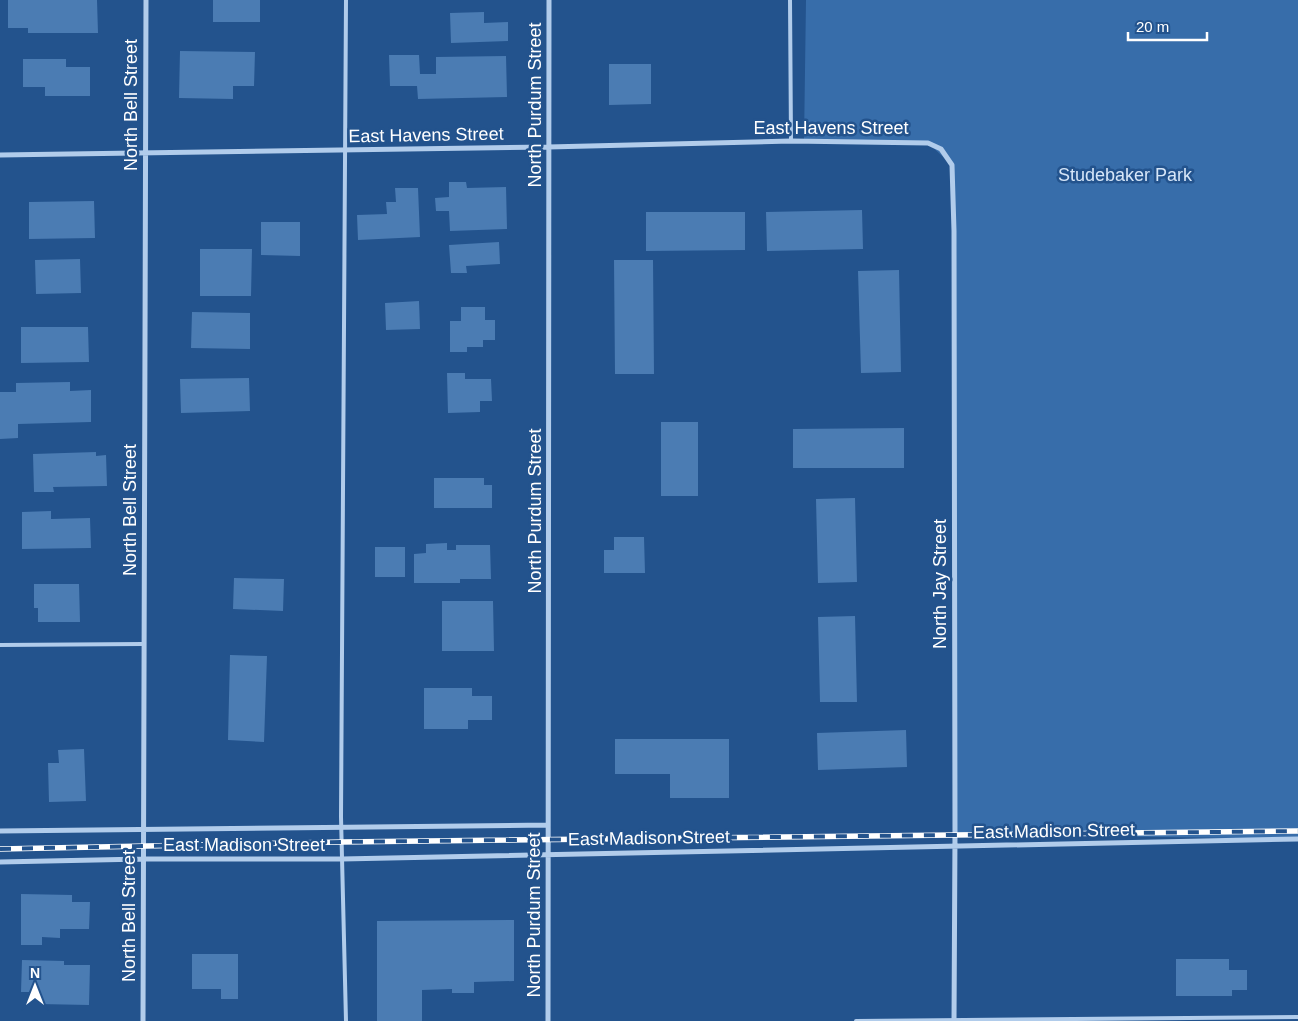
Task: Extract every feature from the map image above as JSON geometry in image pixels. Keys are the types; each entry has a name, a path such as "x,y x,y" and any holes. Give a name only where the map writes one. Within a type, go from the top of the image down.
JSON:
{"street":[{"name":"North Bell Street","path":"143,1021 146,0"},
{"name":"North Purdum Street","path":"548,1021 549,0"},
{"name":"East Havens Street","path":"0,155 548,147 791,141 928,143 941,149"},
{"name":"North Jay Street","path":"941,149 952,165 954,231 954,1020"},
{"name":"East Madison Street","path":"0,831 548,825"},
{"name":"East Madison Street","path":"0,862 143,859 342,859 1298,839"}],"lane":[{"path":"346,0 342,826 346,1021"},
{"path":"790,0 791,141"},
{"path":"0,645 143,644"},
{"path":"856,1021 1298,1017"}],"green space":[{"name":"Studebaker Park","path":"806,0 1298,0 1298,839 955,834 952,165 928,143 804,141"}],"building":[{"path":"8,0 97,0 98,33 28,33 28,28 8,28"},
{"path":"213,0 260,0 260,22 213,22"},
{"path":"484,12 484,23 508,22 508,41 451,43 450,13"},
{"path":"180,51 255,52 254,86 233,86 233,99 179,98"},
{"path":"389,55 419,55 420,74 436,74 436,57 506,56 507,97 418,99 417,86 390,86"},
{"path":"23,59 66,59 66,67 90,67 90,96 45,96 45,87 23,87"},
{"path":"609,64 651,64 651,104 609,105"},
{"path":"449,182 466,182 467,188 506,187 507,229 450,231 449,211 436,211 435,198 449,197"},
{"path":"395,188 418,188 420,237 358,240 357,215 387,214 386,202 396,202"},
{"path":"94,201 95,238 29,239 29,202"},
{"path":"862,210 863,249 767,251 766,212"},
{"path":"646,212 745,212 745,250 646,251"},
{"path":"261,222 300,222 300,256 261,255"},
{"path":"499,242 500,264 466,266 467,273 451,273 449,245"},
{"path":"200,249 252,249 251,296 200,296"},
{"path":"80,259 81,293 36,294 35,260"},
{"path":"614,260 653,260 654,374 615,374"},
{"path":"899,270 901,372 861,373 858,271"},
{"path":"419,301 420,329 386,330 385,303"},
{"path":"461,307 485,307 485,320 495,320 495,340 483,340 483,347 467,347 467,352 450,352 450,321 461,321"},
{"path":"192,312 250,313 250,349 191,348"},
{"path":"21,327 88,327 89,362 21,363"},
{"path":"447,373 465,373 465,379 491,379 492,401 480,401 480,412 448,413"},
{"path":"249,378 250,411 181,413 180,379"},
{"path":"70,382 70,391 91,390 91,422 18,424 18,438 0,439 0,392 16,392 16,383"},
{"path":"661,422 698,422 698,496 661,496"},
{"path":"904,428 904,468 793,468 793,429"},
{"path":"96,452 96,456 106,455 107,486 53,487 54,492 34,492 33,454"},
{"path":"434,478 484,478 484,485 492,485 492,508 434,508"},
{"path":"855,498 857,582 818,583 816,499"},
{"path":"51,511 51,519 90,518 91,548 22,549 22,512"},
{"path":"614,537 644,537 645,573 604,573 604,550 614,550"},
{"path":"447,543 447,550 456,550 456,545 490,545 491,579 460,579 460,583 414,583 414,554 426,553 426,544"},
{"path":"375,547 405,547 405,577 375,577"},
{"path":"234,578 284,579 283,611 233,609"},
{"path":"34,584 79,584 80,622 38,622 38,608 34,608"},
{"path":"442,601 493,601 494,651 442,651"},
{"path":"855,616 857,702 820,702 818,617"},
{"path":"230,655 267,656 264,742 228,740"},
{"path":"424,688 472,688 472,696 492,696 492,720 468,720 468,729 424,729"},
{"path":"906,730 907,767 818,770 817,733"},
{"path":"615,739 729,739 729,798 670,798 670,774 615,774"},
{"path":"84,749 86,801 49,802 48,763 59,763 58,750"},
{"path":"21,894 72,895 72,902 90,902 89,929 60,929 60,938 42,937 42,945 21,945"},
{"path":"514,920 514,981 474,982 474,993 452,993 452,989 422,990 422,1021 377,1021 377,921"},
{"path":"192,954 238,954 238,999 221,999 221,989 192,989"},
{"path":"1176,959 1229,959 1229,970 1247,970 1247,990 1232,990 1232,996 1176,996"},
{"path":"22,960 64,961 64,965 90,965 89,1005 39,1004 40,992 21,992"}],"railway":[{"path":"0,849 341,842 1298,831"}]}
